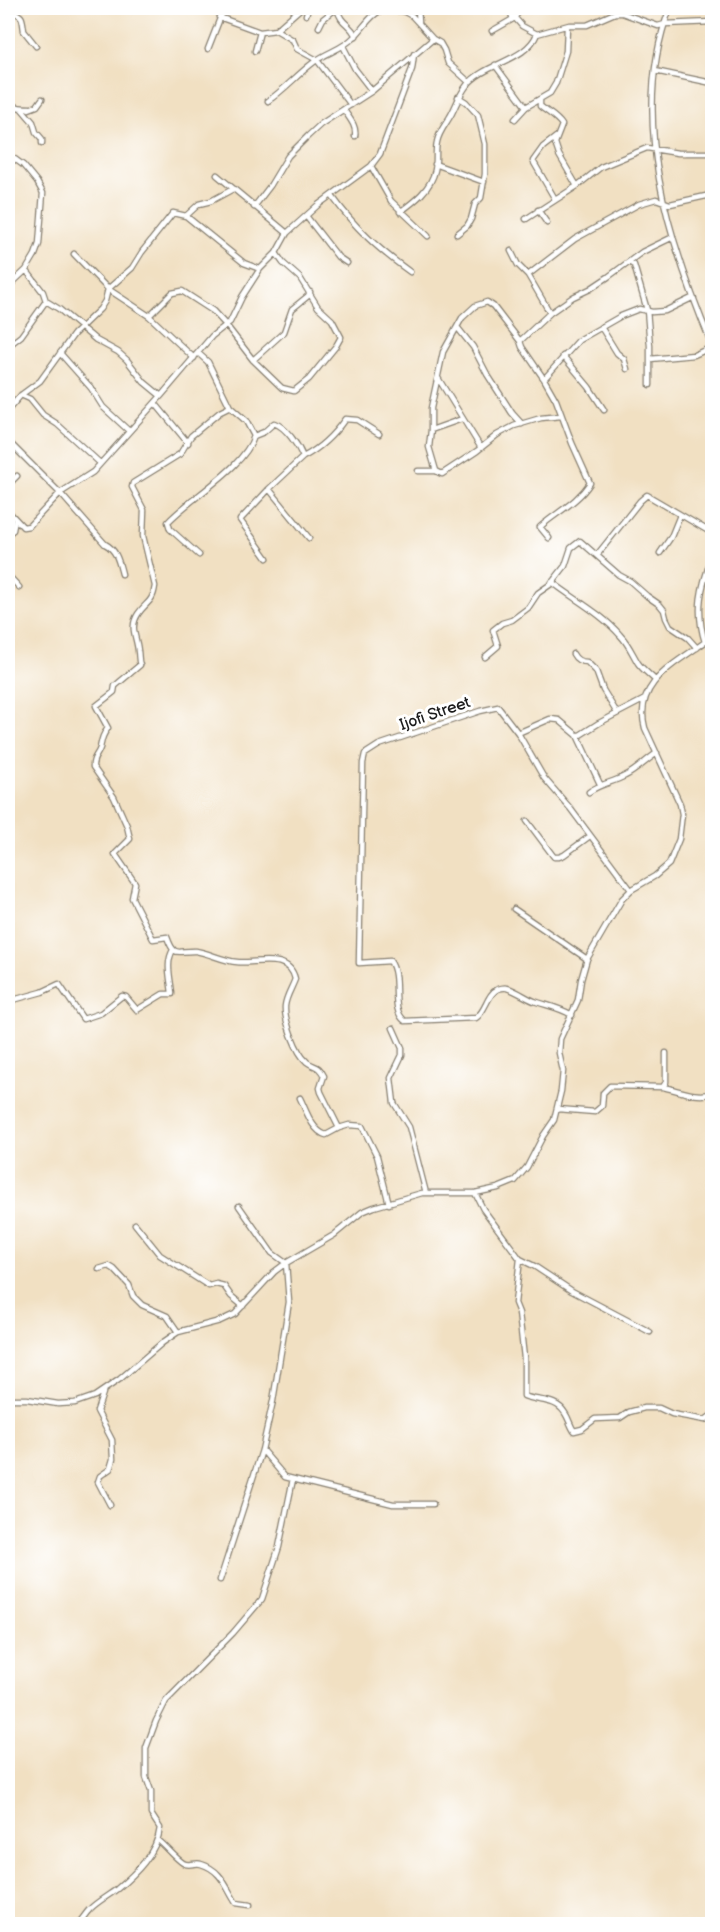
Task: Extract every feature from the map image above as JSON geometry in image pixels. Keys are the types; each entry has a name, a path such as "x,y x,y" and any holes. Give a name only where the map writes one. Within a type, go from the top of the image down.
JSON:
{"street":[{"path":"208,49 224,8"},
{"path":"219,17 260,32 276,30 301,8"},
{"path":"306,15 308,8"},
{"path":"319,27 323,18 337,8 339,18 351,28 356,36"},
{"path":"268,101 317,60 356,36 370,10 403,11 415,8"},
{"path":"412,16 415,8"},
{"path":"415,8 418,23"},
{"path":"509,8 513,19 515,18 522,26 537,34 569,25 587,25 615,13 622,13 658,26 712,22"},
{"path":"492,31 513,19 522,8"},
{"path":"650,359 694,355 712,346 710,333 692,298 673,237 655,150 652,93 655,70 670,8"},
{"path":"8,9 22,18 24,31 36,46"},
{"path":"403,11 412,16 433,39 440,43 448,63 469,82"},
{"path":"515,119 526,107 549,93 556,83 566,51 567,27"},
{"path":"276,30 292,40 297,49 317,60 351,105"},
{"path":"255,51 260,32"},
{"path":"400,212 424,192 435,172 436,144 439,133 451,115 458,97 469,82 495,65 524,51 537,34"},
{"path":"254,207 288,156 321,124 372,91 433,39"},
{"path":"343,46 355,69 372,91"},
{"path":"8,511 23,527 29,526 60,493 93,472 212,336 230,322 242,297 260,269 276,253 287,232 371,166 380,154 412,69 414,54"},
{"path":"495,65 526,107"},
{"path":"655,70 712,83"},
{"path":"457,234 471,219 475,204 481,198 484,182 485,144 478,115 458,97"},
{"path":"21,108 36,106 42,99"},
{"path":"540,100 540,106 562,125 555,143 559,155 577,186"},
{"path":"8,112 9,102 21,108 33,123 42,143"},
{"path":"25,113 30,108"},
{"path":"344,110 354,125 356,136"},
{"path":"555,199 533,161 543,147 556,137"},
{"path":"526,219 577,186 601,167 647,148 678,153 712,153"},
{"path":"8,154 23,165 44,193 39,244 35,255 26,270 8,287"},
{"path":"435,164 484,182"},
{"path":"371,166 391,201 400,212 428,236"},
{"path":"217,176 287,232"},
{"path":"186,216 199,204 211,201 233,189"},
{"path":"332,196 363,235 381,252 410,272"},
{"path":"528,275 575,239 639,204 656,199 670,204 706,196 712,197"},
{"path":"538,210 547,223"},
{"path":"8,410 21,395 40,381 80,328 100,309 108,290 132,268 173,213 186,216 244,263 260,269"},
{"path":"306,216 338,257 347,263"},
{"path":"520,341 549,314 573,297 599,283 642,252 673,237"},
{"path":"510,251 518,265 528,275 549,314"},
{"path":"150,316 172,293 182,291 213,311 253,360 282,388 294,391 309,379 341,337 332,320 318,308 300,278 283,263 276,253"},
{"path":"74,254 108,290 150,316 194,358"},
{"path":"629,262 634,265 646,310 650,385"},
{"path":"26,270 43,292 46,301 96,340 118,352 144,382 161,396"},
{"path":"253,360 284,332 290,312 310,292"},
{"path":"544,379 579,340 621,316 639,309 652,312 665,311 692,298"},
{"path":"8,346 21,336 46,301"},
{"path":"436,471 429,447 431,408 443,352 462,318 475,306 487,302 493,306 520,341 556,400 590,483 567,508 540,527 549,538"},
{"path":"457,327 473,347 486,374 522,424"},
{"path":"602,327 617,353 624,359 627,369"},
{"path":"60,353 91,388 103,407 129,431"},
{"path":"198,353 208,362 230,407 246,421 254,436 252,445 228,470 168,522 170,529 199,555"},
{"path":"563,356 589,387 604,410"},
{"path":"438,378 481,448"},
{"path":"21,395 30,399 43,415 57,424 100,463"},
{"path":"155,403 188,443"},
{"path":"230,407 220,412 191,436 180,453 133,483 132,487 144,510 143,536 155,586 154,594 152,601 140,612 132,629 140,665 114,687 114,692 96,706 108,728 100,739 100,749 92,762 104,785 114,797 127,826 130,840 115,854 135,883 132,898 146,929 150,932 149,935 153,939 167,937 173,950 177,952 199,951 236,962 275,962 284,964 291,970 295,979 285,1004 288,1025 303,1057 307,1062 316,1066 324,1076 321,1092 339,1128"},
{"path":"418,471 436,471 442,474 497,435 514,426 541,418 561,416"},
{"path":"267,558 240,520 303,458 334,435 345,418 357,420 379,434"},
{"path":"431,430 462,419"},
{"path":"254,436 264,432 274,423 281,425 303,458"},
{"path":"8,441 116,554 122,574"},
{"path":"8,485 17,476"},
{"path":"269,489 309,538"},
{"path":"597,555 647,495 712,533"},
{"path":"660,554 671,537 680,515"},
{"path":"8,534 13,530 15,519"},
{"path":"484,657 498,646 493,630 528,608 538,593 552,582 565,566 571,548 580,541 619,575 660,605 670,626 688,638 697,648"},
{"path":"705,642 699,602 712,557"},
{"path":"8,575 19,587"},
{"path":"552,582 602,618 621,636 639,664 655,680"},
{"path":"8,1399 27,1399 58,1404 75,1403 95,1396 162,1342 178,1332 220,1321 235,1314 274,1272 334,1235 362,1212 426,1193 475,1193 498,1188 515,1181 523,1173 558,1109 563,1071 559,1053 560,1039 578,1000 587,959 615,909 631,890 669,864 679,839 682,814 680,804 642,717 645,699 655,680 682,657 705,642 712,641"},
{"path":"573,654 576,659 587,662 596,671 603,690 617,712"},
{"path":"577,735 645,699"},
{"name":"Ijofi Street","path":"572,1015 508,988 502,988 496,990 476,1018 405,1021 401,1017 398,1008 396,974 390,961 359,963 365,754 379,745 498,707 518,733 544,778 570,807 631,890"},
{"path":"518,733 550,719 560,720 577,735 600,784"},
{"path":"589,792 600,784 609,783 627,775 657,753"},
{"path":"527,821 554,857 564,855 590,836"},
{"path":"514,909 587,959"},
{"path":"8,993 13,1000 42,992 58,984 83,1019 101,1013 122,996 126,997 137,1010 157,996 172,994 169,957 173,950"},
{"path":"393,1028 402,1048 402,1055 391,1078 394,1103 410,1127 426,1193"},
{"path":"663,1087 666,1082 666,1053"},
{"path":"558,1109 595,1112 602,1106 603,1093 610,1086 663,1087 696,1095 712,1093"},
{"path":"300,1098 320,1133 326,1135 350,1125 362,1126 377,1156 388,1203"},
{"path":"475,1193 483,1209 520,1259 572,1291 650,1332"},
{"path":"239,1206 272,1253 286,1263"},
{"path":"135,1224 160,1256 208,1286 216,1284 224,1286 231,1296 243,1306"},
{"path":"520,1259 515,1303 519,1313 524,1358 524,1396 533,1400 550,1401 557,1405 564,1411 574,1431 582,1429 595,1419 620,1418 629,1412 644,1408 659,1408 672,1414 705,1420 712,1415"},
{"path":"220,1580 262,1450 273,1401 289,1302 286,1263"},
{"path":"99,1269 109,1266 114,1269 129,1285 133,1296 142,1305 167,1316 178,1332"},
{"path":"105,1390 97,1411 112,1440 113,1465 100,1476 98,1482 110,1505"},
{"path":"262,1450 285,1477 393,1504 433,1504"},
{"path":"78,1924 90,1909 134,1873 148,1858 158,1840 160,1828 151,1814 151,1791 146,1777 146,1748 165,1701 233,1633 262,1599 279,1547 293,1479"},
{"path":"158,1840 183,1863 201,1864 214,1872 225,1882 236,1903 250,1905"}]}
